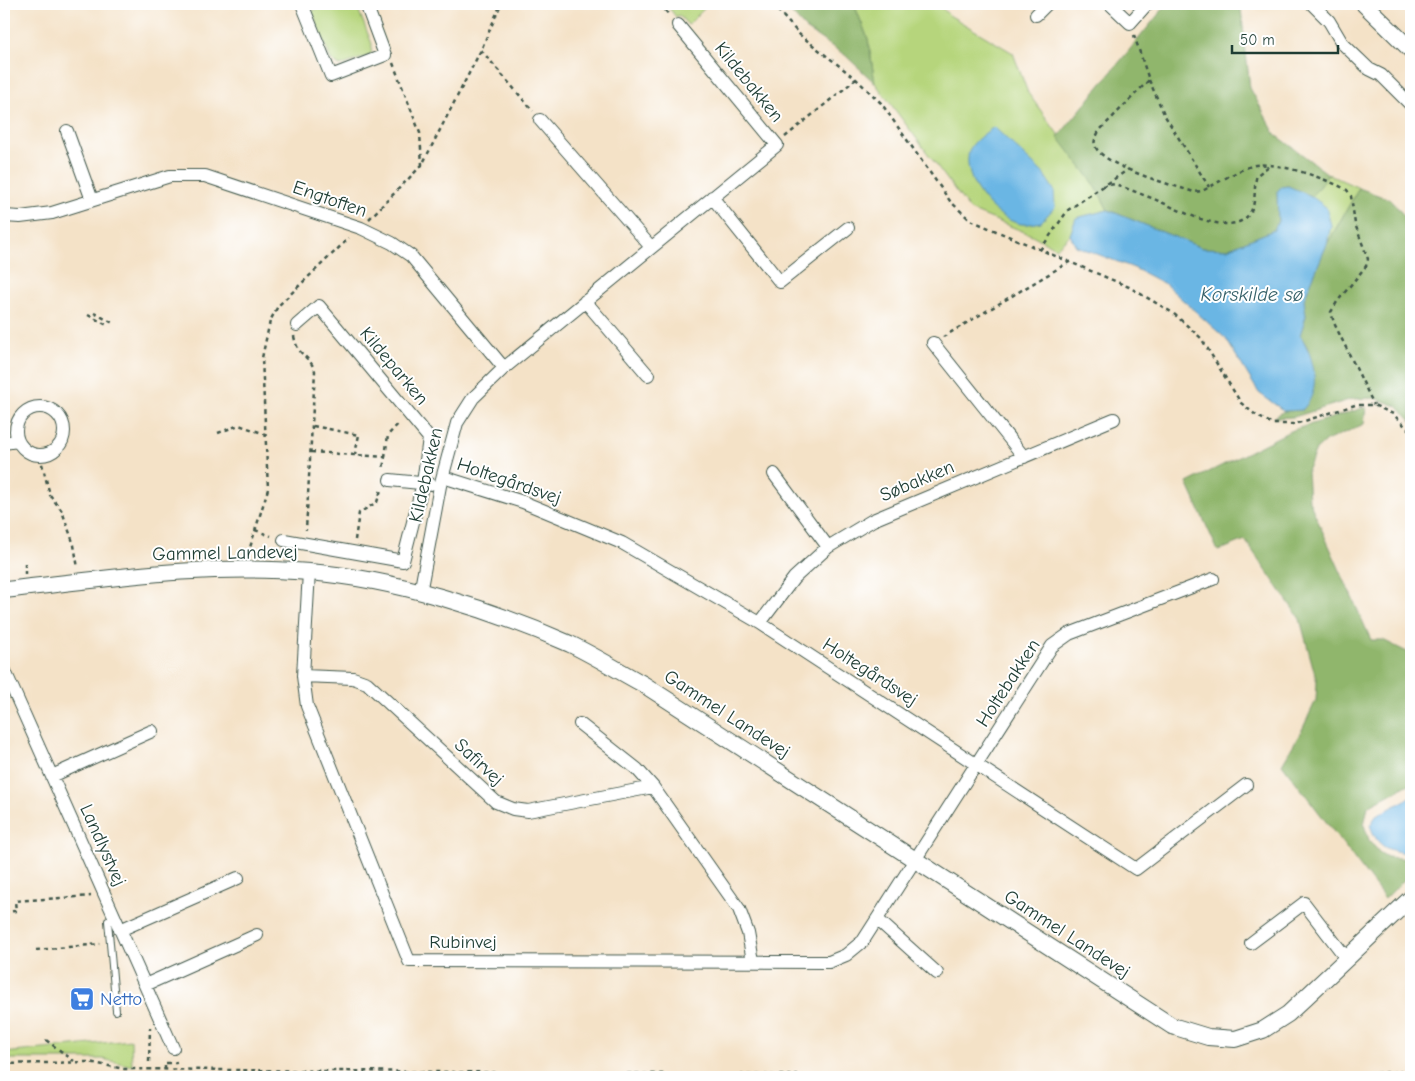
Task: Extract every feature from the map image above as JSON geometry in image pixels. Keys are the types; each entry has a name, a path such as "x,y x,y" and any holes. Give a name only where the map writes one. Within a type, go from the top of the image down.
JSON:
{"street":[{"path":"302,4 331,76 385,55 366,4"},
{"path":"1036,15 1047,4"},
{"path":"1110,4 1130,23 1147,4"},
{"path":"1312,4 1329,21 1342,43 1369,69 1381,74 1411,105"},
{"path":"1364,4 1411,50"},
{"name":"Kildebakken","path":"420,593 441,482 457,423 473,398 504,368 777,145 678,25"},
{"path":"540,120 651,247"},
{"path":"68,131 92,200"},
{"name":"Engtoften","path":"4,216 20,217 52,213 170,176 205,176 361,228 392,242 411,256 504,368"},
{"path":"712,197 780,282 848,228"},
{"path":"585,301 648,376"},
{"name":"Kildeparken","path":"284,540 403,561 423,483 429,438 319,306 297,325"},
{"path":"933,343 1024,457"},
{"path":"34,407 48,407 60,415 65,428 63,442 54,452 40,456 25,451 18,440 16,427 22,414 34,407"},
{"name":"Søbakken","path":"760,623 794,578 828,547 873,520 1114,420"},
{"path":"4,442 18,440"},
{"path":"774,474 828,547"},
{"path":"385,480 423,483 441,482"},
{"name":"Holtegårdsvej","path":"441,482 523,502 622,543 760,623 1136,869 1246,785"},
{"name":"Gammel Landevej","path":"4,590 192,570 309,572 372,582 420,593 503,617 571,645 635,679 1172,1026 1208,1037 1235,1039 1263,1030 1288,1014 1411,898"},
{"name":"Rubinvej","path":"309,572 303,676 308,706 409,961 829,962 846,955 863,942 914,860"},
{"name":"Holtebakken","path":"914,860 978,764 1052,646 1069,634 1213,579"},
{"name":"Landlystvej","path":"4,669 173,1048"},
{"name":"Safirvej","path":"303,676 353,678 366,683 496,802 513,810 528,811 653,787"},
{"path":"580,724 637,769 653,787 739,909 748,933 753,961"},
{"path":"52,776 152,731"},
{"path":"120,930 238,878"},
{"path":"1251,943 1304,903 1347,959"},
{"path":"877,919 937,973"},
{"path":"145,985 257,935"}],"lane":[{"path":"108,921 116,1011"}],"path":[{"path":"243,570 268,489 262,358 270,321 278,306 361,228 422,165 481,50 500,5 508,4"},
{"path":"772,4 800,35 856,79 881,103 950,201 970,220 1129,287 1173,313 1200,338 1241,403 1257,416 1273,424 1295,424 1356,405 1374,405 1393,414 1411,432"},
{"path":"1130,23 1149,80 1165,116 1209,187"},
{"path":"481,50 540,120"},
{"path":"385,55 393,63 420,133 422,165"},
{"path":"777,145 856,79"},
{"path":"1149,80 1099,131 1095,140 1096,146 1107,160 1194,192 1209,187 1251,166 1269,166 1292,170 1347,190 1350,196 1355,224 1368,259 1366,266 1331,312 1334,323 1374,405"},
{"path":"1102,186 1115,184 1205,221 1225,223 1243,220 1250,212 1254,204 1257,175 1269,166"},
{"path":"1040,250 1068,210 1130,168"},
{"path":"933,343 1069,262"},
{"path":"94,313 113,323"},
{"path":"88,315 108,325"},
{"path":"297,325 294,334 297,349 312,362 314,371 313,426 305,544"},
{"path":"352,552 359,513 377,502 385,480 384,457 391,430 409,414"},
{"path":"218,433 239,425 265,434"},
{"path":"313,426 359,435 355,454"},
{"path":"311,452 384,457"},
{"path":"40,456 50,494 62,511 74,545 80,582"},
{"path":"254,530 284,540"},
{"path":"4,912 16,911 15,901 105,895"},
{"path":"36,950 110,944"},
{"path":"149,1062 148,1029 159,1017"},
{"path":"46,1040 76,1062"},
{"path":"4,1064 76,1062 98,1063 124,1069 971,1077"},
{"path":"1320,1077 1411,1071"}],"green space":[{"path":"328,4 356,4 372,44 371,55 340,66 331,60 312,11"},
{"path":"666,4 709,4 688,25 679,15 676,17"},
{"path":"783,4 854,4 868,39 875,83 845,55 806,29"},
{"path":"854,4 938,4 949,15 1013,53 1028,93 1095,185 1108,210 1076,218 1070,235 1056,248 1032,235 970,210 875,83 868,39"},
{"path":"1167,4 1244,4 1241,9 1250,88 1275,134 1328,174 1320,187 1311,196 1288,186 1281,187 1277,192 1278,221 1274,230 1227,249 1202,248 1108,210 1095,185 1058,137"},
{"path":"1328,174 1359,188 1327,244 1331,225 1311,196 1320,187"},
{"path":"1359,188 1391,200 1411,224 1411,421 1397,406 1375,398 1352,399 1294,417 1273,418 1284,411 1303,410 1308,348 1300,335 1306,316 1304,299 1327,244"},
{"path":"1366,407 1364,424 1326,441 1316,450 1307,471 1309,501 1371,640 1383,640 1411,654 1411,783 1368,806 1364,825 1369,840 1379,852 1387,857 1411,859 1411,873 1385,899 1282,764 1302,730 1316,700 1317,682 1300,619 1245,540 1218,551 1187,483 1290,431"},
{"path":"131,1040 132,1066 103,1059 4,1059 4,1053"}],"water":[{"path":"994,127 1043,173 1054,190 1055,207 1041,222 1021,224 1000,215 975,186 970,174 969,151 976,141"},
{"name":"Korskilde sø","path":"1288,186 1311,196 1326,207 1331,225 1327,244 1304,299 1306,316 1300,335 1312,363 1314,373 1313,393 1309,402 1302,410 1284,411 1259,393 1226,339 1165,284 1134,268 1076,246 1070,235 1076,218 1108,210 1202,248 1227,249 1274,230 1278,221 1277,192 1281,187"},
{"path":"1411,797 1411,854 1396,851 1380,844 1370,825 1376,816"}],"place":[{"name":"Netto","path":"82,999"}]}
